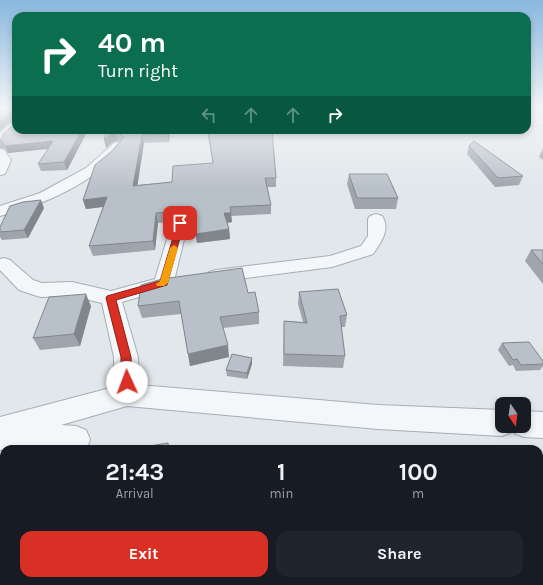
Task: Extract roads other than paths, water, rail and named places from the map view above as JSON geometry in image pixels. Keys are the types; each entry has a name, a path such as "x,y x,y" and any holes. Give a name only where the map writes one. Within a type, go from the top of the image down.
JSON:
{"street":[{"path":"0,211 45,196 91,171 100,164 118,145"},
{"path":"0,153 5,160 0,171"},
{"path":"4,264 26,285 42,290 72,289 111,298 164,283 332,261 362,252 367,250 376,236 376,218"},
{"path":"164,283 180,223"},
{"path":"111,298 126,357 127,395"},
{"path":"0,430 127,395 378,417 495,423"},
{"path":"531,424 543,425"},
{"path":"0,437 76,439 74,445"}]}
